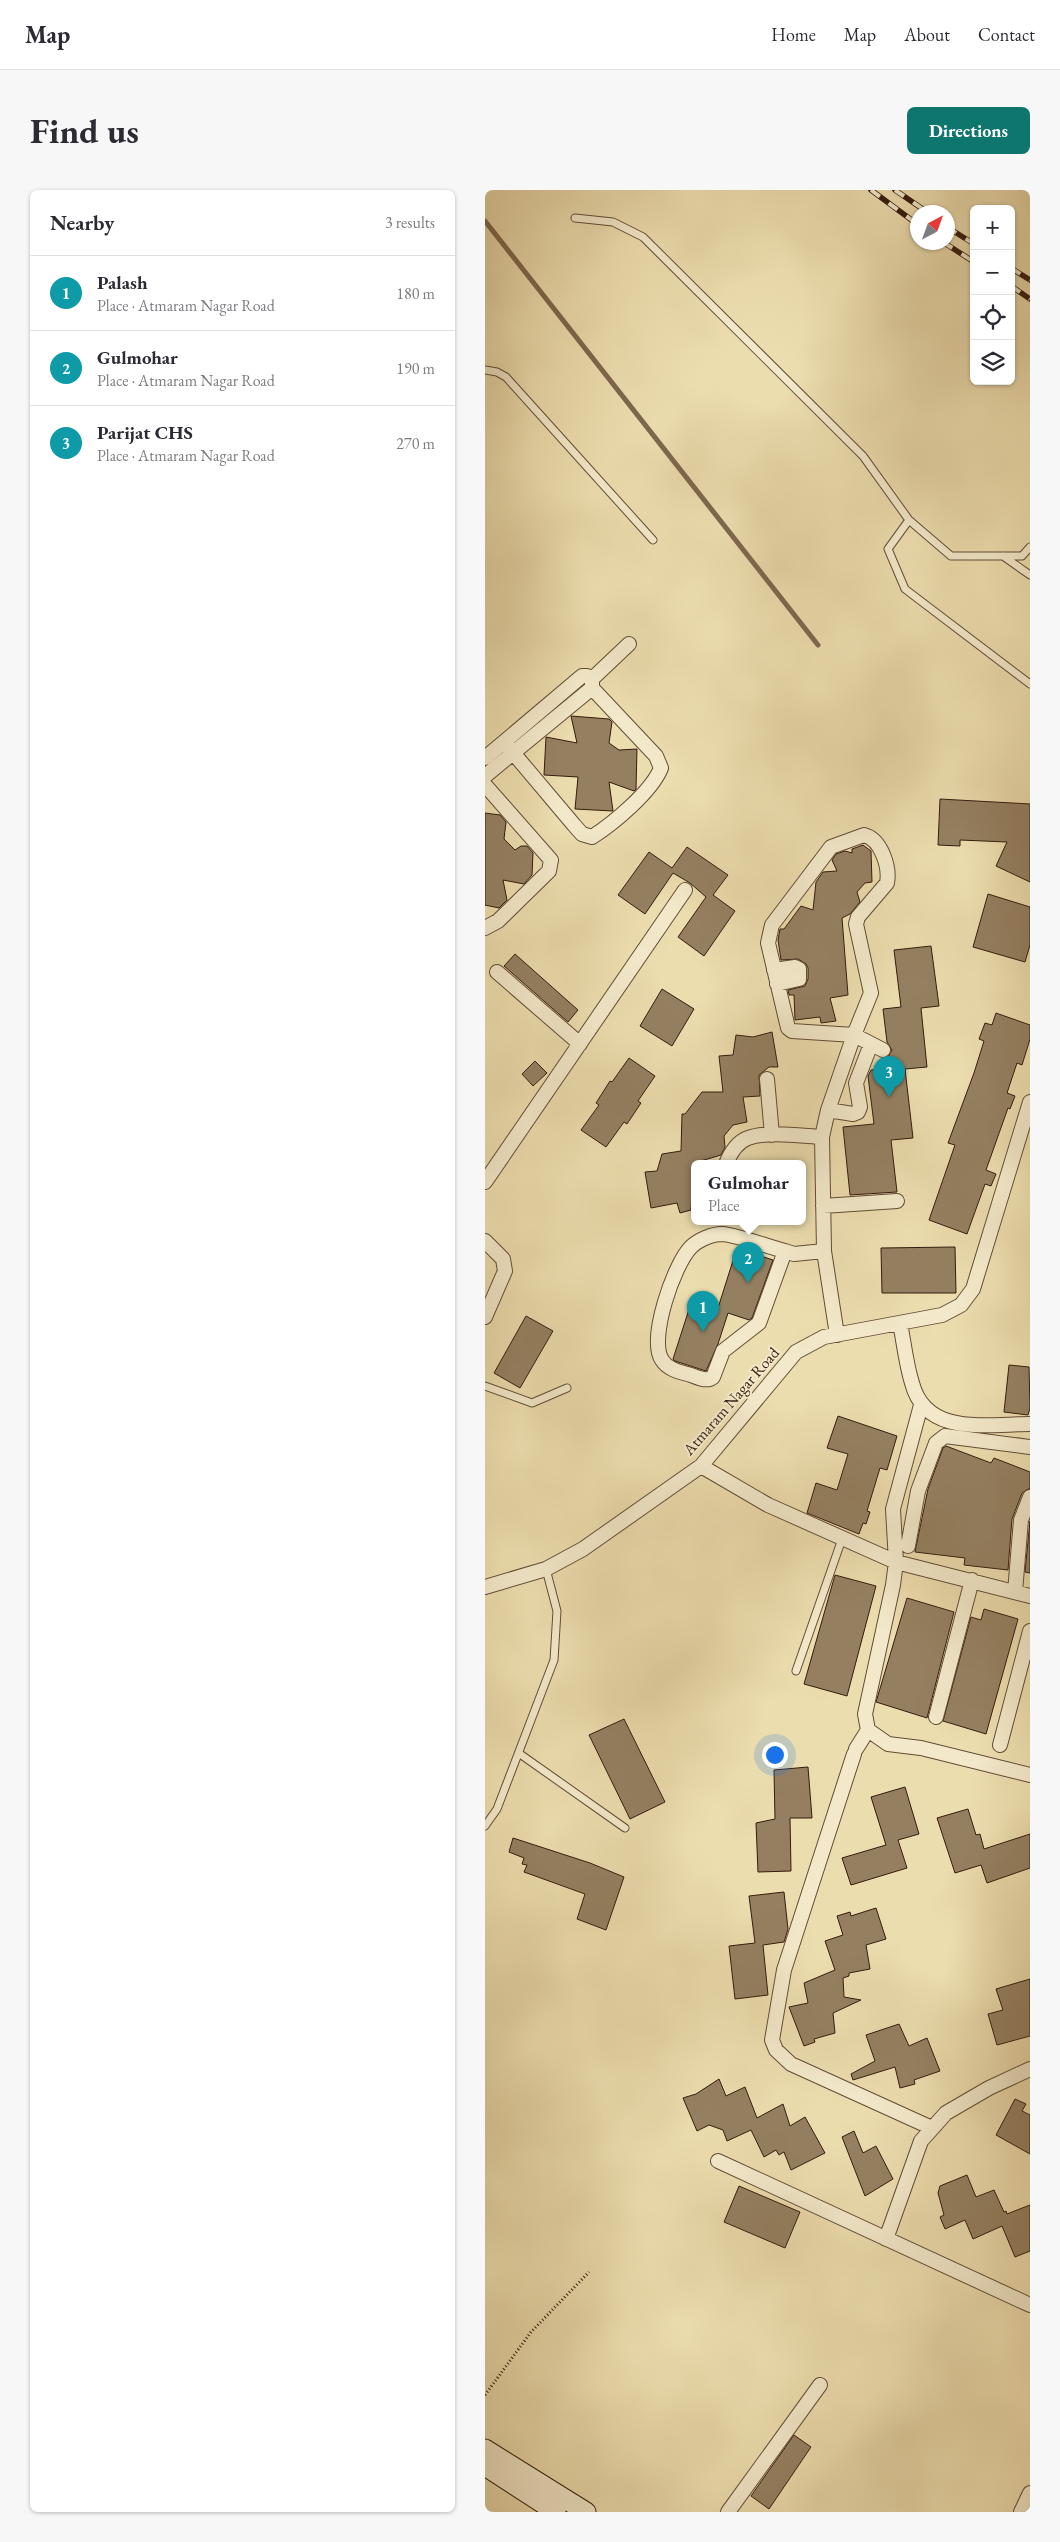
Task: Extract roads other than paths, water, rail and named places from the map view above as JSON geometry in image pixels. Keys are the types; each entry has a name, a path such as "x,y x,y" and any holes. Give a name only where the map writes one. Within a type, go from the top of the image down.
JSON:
{"main road":[{"path":"485,2449 586,2512"},
{"path":"485,2466 556,2512"}],"street":[{"path":"592,683 629,644"},
{"path":"485,776 509,747 582,676 587,676 655,756 661,768 651,786 593,837 582,834 509,747"},
{"path":"485,758 509,747"},
{"path":"485,785 551,860 549,871 498,921 485,928"},
{"path":"828,1110 853,1114 858,1112 860,1107 856,1083 877,1047 854,1035 792,1031 788,1028 768,942 772,925 831,847 864,835 873,838 879,846 888,877 887,883 861,911 856,924 871,988 854,1035 828,1110 822,1137 824,1252 837,1335"},
{"path":"485,1182 685,890"},
{"path":"497,972 580,1044"},
{"path":"767,1078 772,1135"},
{"name":"Atmaram Nagar Road","path":"485,1587 546,1569 583,1549 701,1466 796,1352 824,1337 942,1315 961,1305 973,1290 1030,1102"},
{"path":"728,1160 736,1147 748,1138 772,1135 822,1137"},
{"path":"823,1206 897,1201"},
{"path":"785,1251 759,1324 723,1351 713,1376 703,1379 667,1366 659,1355 657,1338 672,1277 684,1257 699,1240 722,1228 794,1254 824,1252"},
{"path":"485,1242 503,1259 505,1271 485,1317"},
{"path":"901,1323 912,1384 921,1405 933,1416 950,1423 1030,1424"},
{"path":"921,1405 893,1509 896,1562 893,1585 865,1714 868,1730 855,1752 784,1970 772,2040 776,2050 791,2064 933,2128"},
{"path":"908,1546 918,1491 936,1442 945,1436 1030,1448"},
{"path":"701,1466 769,1505 841,1539 896,1562 1030,1596"},
{"path":"900,1485 918,1491"},
{"path":"1015,1592 1021,1520 1030,1497"},
{"path":"936,1717 972,1580"},
{"path":"1000,1745 1030,1631"},
{"path":"868,1730 888,1744 921,1748 1030,1775"},
{"path":"886,2239 921,2141 946,2113 989,2088 1030,2069"},
{"path":"718,2161 1030,2305"},
{"path":"729,2512 820,2385"},
{"path":"1021,2512 1030,2493"}],"lane":[{"path":"575,218 613,222 643,237 863,456 909,520 951,556 1022,556 1030,547"},
{"path":"485,370 497,372 506,377 653,540"},
{"path":"909,520 888,549 905,589 1030,684"},
{"path":"1003,556 1030,575"},
{"path":"485,1386 532,1403 567,1388"},
{"path":"796,1671 841,1539"},
{"path":"485,1826 497,1809 520,1754 554,1660 557,1611 546,1569"},
{"path":"520,1754 625,1828"}],"waterway":[{"path":"485,221 818,645"}],"railway":[{"path":"871,190 910,219"},
{"path":"895,190 917,205"},
{"path":"955,232 970,241"},
{"path":"955,250 970,259"},
{"path":"1015,271 1030,280"},
{"path":"1015,289 1030,299"}],"place":[{"name":"Parijat CHS","path":"889,1097"},
{"name":"Gulmohar","path":"748,1283"},
{"name":"Palash","path":"703,1332"}]}
